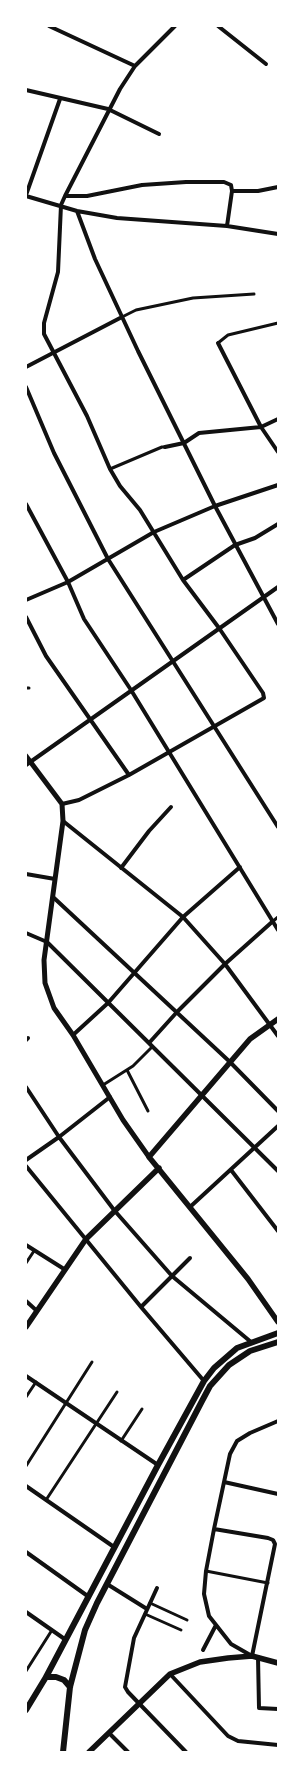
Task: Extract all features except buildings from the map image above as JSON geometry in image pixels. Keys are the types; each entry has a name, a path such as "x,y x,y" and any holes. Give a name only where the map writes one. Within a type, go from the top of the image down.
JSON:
{"highway":[{"path":"26,1710 66,1640 114,1547 204,1380 224,1358 237,1348 278,1333"},
{"path":"63,1752 70,1687 85,1630 107,1584 210,1386 229,1366 250,1351 278,1342"},
{"path":"46,1677 56,1677 64,1680 70,1687"}],"main road":[{"path":"278,1019 250,1039 149,1157 248,1279 278,1322"},
{"path":"26,1327 64,1269 86,1239 114,1210 159,1168"},
{"path":"89,1752 170,1674 200,1662 255,1656 278,1663"}],"street":[{"path":"49,26 135,66"},
{"path":"62,804 79,800 129,775 168,751 264,698 263,693 219,628 183,580 140,510 120,486 110,469 87,416 44,334 44,323 58,272 61,205 108,109 135,66 175,26"},
{"path":"218,26 266,64"},
{"path":"26,90 108,109 159,134"},
{"path":"60,99 26,196 61,205 77,211 117,218 227,226 278,234"},
{"path":"65,196 87,196 142,185 186,182 224,182 231,185 232,191 227,226"},
{"path":"232,191 258,191 278,187"},
{"path":"77,211 95,259 122,317 215,506 278,624"},
{"path":"26,367 136,310 193,298 254,294"},
{"path":"278,323 228,335 218,343 261,427 278,452"},
{"path":"26,387 54,452 108,558 174,660 213,726 278,827"},
{"path":"110,469 162,447 184,443 199,434 261,427 278,419"},
{"path":"26,600 68,582 154,532 215,506 278,485"},
{"path":"26,504 68,582 84,619 131,690 278,930"},
{"path":"183,580 236,545 255,538 278,524"},
{"path":"28,763 278,587"},
{"path":"26,617 46,656 129,775"},
{"path":"26,756 28,763 62,804 63,821 44,960 45,983 54,1008 73,1035 123,1120 149,1157"},
{"path":"122,868 149,831 171,807"},
{"path":"63,821 183,917 225,964 278,1036"},
{"path":"73,1035 108,1003 183,917 240,867"},
{"path":"26,874 55,879"},
{"path":"53,897 230,1062 278,1111"},
{"path":"149,1043 177,1012 225,964 278,917"},
{"path":"26,933 47,942 278,1171"},
{"path":"103,1085 126,1070 152,1047"},
{"path":"126,1070 148,1111"},
{"path":"26,1087 59,1137 114,1210 172,1276 251,1342"},
{"path":"26,1160 59,1137 110,1097"},
{"path":"190,1207 278,1126"},
{"path":"26,1166 141,1307 204,1380"},
{"path":"231,1170 277,1230"},
{"path":"26,1245 64,1269"},
{"path":"26,1263 34,1251"},
{"path":"141,1307 190,1258"},
{"path":"26,1301 37,1311"},
{"path":"26,1466 92,1362"},
{"path":"26,1376 158,1465"},
{"path":"26,1397 36,1382"},
{"path":"46,1500 117,1392"},
{"path":"121,1441 142,1409"},
{"path":"255,1656 231,1644 209,1616 204,1594 206,1571 230,1454 237,1442 250,1433 278,1421"},
{"path":"224,1482 278,1494"},
{"path":"26,1486 114,1547"},
{"path":"214,1529 268,1538 273,1540 275,1544 255,1656 259,1708 278,1709"},
{"path":"26,1552 89,1597"},
{"path":"206,1571 268,1583"},
{"path":"107,1584 147,1609"},
{"path":"157,1588 134,1638 125,1687 128,1692 186,1752"},
{"path":"150,1603 187,1620"},
{"path":"26,1612 66,1640"},
{"path":"145,1614 181,1630"},
{"path":"203,1650 216,1625"},
{"path":"26,1671 52,1630"},
{"path":"170,1674 228,1736 238,1741 278,1745"},
{"path":"109,1733 128,1752"}]}
